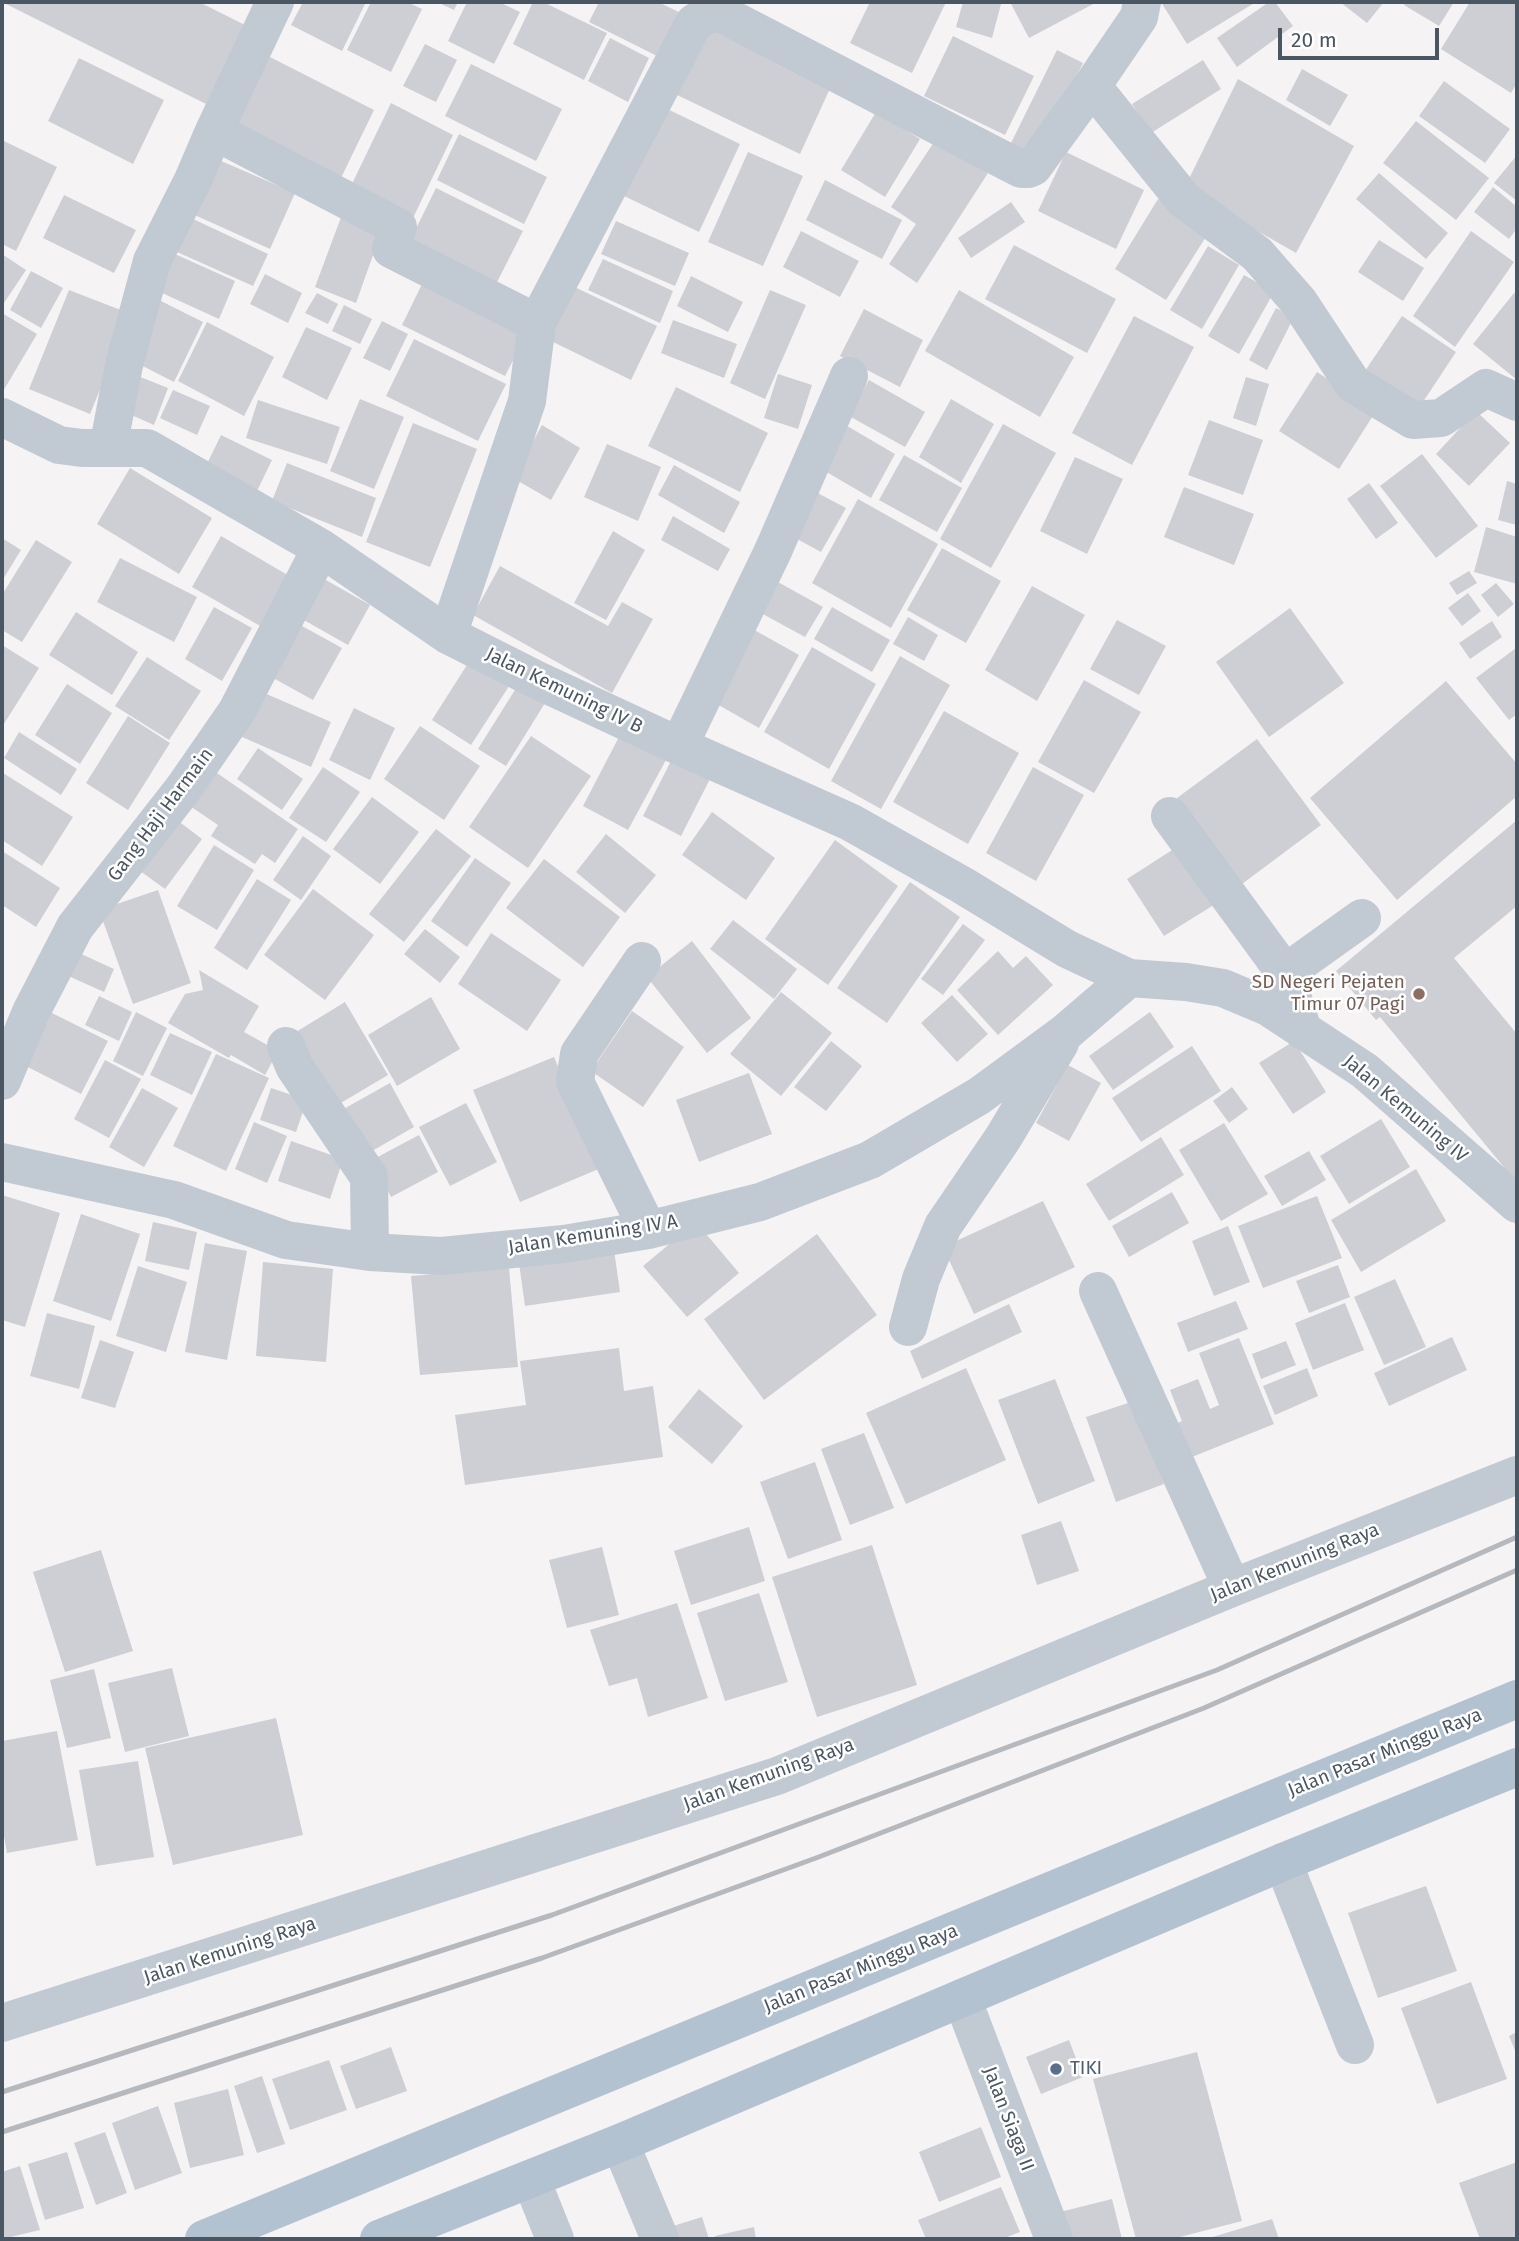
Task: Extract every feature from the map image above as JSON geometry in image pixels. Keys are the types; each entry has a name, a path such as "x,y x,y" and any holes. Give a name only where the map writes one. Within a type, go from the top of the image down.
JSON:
{"main road":[{"name":"Jalan Pasar Minggu Raya","path":"204,2239 1517,1699"},
{"path":"386,2238 620,2143 968,2015 1290,1879 1517,1767"}],"street":[{"path":"448,635 527,401 537,323 694,23 708,14 722,13 1016,168 1028,169 1033,167 1092,86 1139,17 1142,2"},
{"path":"108,448 124,365 152,261 193,180 272,3"},
{"path":"1092,86 1184,200 1257,254 1299,302 1353,384 1413,420 1441,418 1486,388 1517,402"},
{"path":"214,131 398,227 391,249 537,323"},
{"path":"678,746 773,551 849,376"},
{"name":"Jalan Kemuning IV B","path":"2,418 60,444 82,448 147,448 321,548 448,635 678,746 850,822 962,885 1067,950 1129,978"},
{"name":"Gang Haji Harmain","path":"2,1081 31,1012 75,927 183,789 237,710 321,548"},
{"path":"1170,817 1285,973 1304,1031"},
{"path":"1285,973 1362,918"},
{"path":"642,961 579,1054 576,1082 648,1230"},
{"name":"Jalan Kemuning IV","path":"1129,978 1223,988 1268,1007 1365,1071 1517,1204"},
{"name":"Jalan Kemuning IV A","path":"2,1162 174,1200 286,1240 370,1252 441,1256 564,1244 648,1230 760,1202 870,1160 979,1096 1066,1032 1129,978"},
{"path":"908,1327 921,1279 943,1226 1003,1138 1066,1032"},
{"path":"286,1046 294,1066 369,1177 370,1252"},
{"path":"1098,1290 1232,1588"},
{"name":"Jalan Kemuning Raya","path":"2,2023 777,1776 1232,1588 1517,1475"},
{"path":"1290,1879 1355,2045"},
{"name":"Jalan Siaga II","path":"968,2015 1051,2230"},
{"path":"620,2143 659,2237"},
{"path":"531,2179 553,2233"}],"building":[{"path":"2,2 199,2 251,28 212,107"},
{"path":"303,2 366,2 342,51 291,25"},
{"path":"371,2 407,2 422,9 391,72 347,50"},
{"path":"437,2 458,2 454,10"},
{"path":"467,2 499,2 520,12 494,64 448,41"},
{"path":"533,2 543,2 607,33 584,80 513,44"},
{"path":"599,2 658,2 685,15 663,59 589,22"},
{"path":"870,2 946,2 912,73 850,43"},
{"path":"963,2 1001,4 992,38 956,27"},
{"path":"1010,2 1097,2 1029,38"},
{"path":"1161,2 1256,2 1187,44"},
{"path":"1269,2 1275,2 1293,26 1237,67 1217,38"},
{"path":"1340,2 1384,2 1367,23"},
{"path":"1406,2 1454,2 1439,26 1404,5"},
{"path":"1470,2 1517,2 1517,83 1511,93 1441,49"},
{"path":"708,23 833,82 800,154 675,94"},
{"path":"953,36 1034,76 1005,135 924,96"},
{"path":"610,38 649,58 628,102 588,81"},
{"path":"425,44 457,60 436,102 403,86"},
{"path":"1057,50 1083,63 1034,160 1009,147"},
{"path":"266,55 374,110 339,182 230,128"},
{"path":"79,58 164,100 133,164 48,121"},
{"path":"1203,60 1221,89 1151,133 1132,104"},
{"path":"471,64 562,109 536,161 445,116"},
{"path":"1302,69 1348,95 1330,126 1286,100"},
{"path":"1238,79 1354,146 1296,253 1184,189"},
{"path":"1444,81 1510,129 1485,163 1419,116"},
{"path":"391,103 453,135 411,222 349,190"},
{"path":"661,106 740,144 699,232 620,194"},
{"path":"876,112 920,139 885,197 841,170"},
{"path":"1416,121 1489,178 1456,220 1383,163"},
{"path":"459,134 547,177 524,224 437,180"},
{"path":"936,139 988,173 917,283 889,264 916,224 891,207"},
{"path":"2,140 57,167 16,251 2,244"},
{"path":"748,152 803,176 763,266 708,242"},
{"path":"1066,152 1144,190 1116,249 1038,211"},
{"path":"1517,155 1517,201 1494,183"},
{"path":"212,157 295,193 270,249 188,212"},
{"path":"1379,173 1448,233 1426,259 1356,199"},
{"path":"825,180 902,220 882,259 806,220"},
{"path":"1493,187 1517,207 1517,228 1509,239 1474,212"},
{"path":"436,188 523,231 493,290 407,247"},
{"path":"64,195 136,230 114,273 43,238"},
{"path":"1158,199 1209,232 1166,300 1115,269"},
{"path":"1011,202 1025,222 971,258 958,238"},
{"path":"343,212 383,227 356,303 315,287"},
{"path":"193,219 268,254 253,286 177,252"},
{"path":"616,221 689,253 675,286 601,254"},
{"path":"801,231 859,261 840,297 783,267"},
{"path":"1471,231 1514,262 1455,347 1413,316"},
{"path":"1379,240 1424,268 1403,301 1358,272"},
{"path":"1014,245 1116,299 1087,353 985,299"},
{"path":"1208,246 1239,265 1202,329 1170,310"},
{"path":"166,250 235,281 219,319 149,287"},
{"path":"2,254 26,270 4,303 2,302"},
{"path":"603,259 673,291 660,323 588,290"},
{"path":"31,271 63,288 41,328 10,310"},
{"path":"265,274 302,293 288,323 250,304"},
{"path":"1244,275 1274,292 1239,354 1208,336"},
{"path":"691,276 743,302 728,332 677,306"},
{"path":"423,282 527,333 505,376 402,325"},
{"path":"568,284 657,326 631,380 543,337"},
{"path":"69,290 131,314 90,414 29,389"},
{"path":"770,290 806,305 765,399 730,383"},
{"path":"959,290 1074,357 1040,417 925,351"},
{"path":"317,293 338,304 328,324 305,313"},
{"path":"1514,293 1517,295 1517,380 1473,344"},
{"path":"155,298 203,322 174,382 129,359"},
{"path":"344,305 372,319 360,344 332,331"},
{"path":"1276,308 1294,317 1267,370 1249,360"},
{"path":"864,309 923,340 900,387 840,356"},
{"path":"2,313 37,334 2,393"},
{"path":"1134,316 1194,347 1132,465 1072,433"},
{"path":"1402,316 1456,352 1417,411 1363,374"},
{"path":"673,320 737,344 724,378 661,353"},
{"path":"382,321 408,334 390,371 363,358"},
{"path":"207,322 274,357 244,416 178,381"},
{"path":"306,327 352,348 327,400 282,377"},
{"path":"414,339 506,384 478,441 386,396"},
{"path":"125,371 168,388 154,425 120,410"},
{"path":"1317,372 1376,411 1339,469 1279,431"},
{"path":"778,374 812,385 798,429 764,418"},
{"path":"1246,377 1269,384 1256,426 1233,418"},
{"path":"869,380 925,412 905,447 849,416"},
{"path":"676,387 768,433 740,492 648,446"},
{"path":"173,390 210,406 197,435 160,418"},
{"path":"360,399 404,417 374,489 330,471"},
{"path":"951,399 994,424 961,483 919,457"},
{"path":"258,400 340,427 327,464 246,438"},
{"path":"1476,411 1510,443 1469,486 1436,454"},
{"path":"1209,420 1263,440 1243,495 1188,475"},
{"path":"413,423 477,449 430,567 366,542"},
{"path":"842,423 895,454 871,498 818,467"},
{"path":"1003,424 1056,453 991,568 940,539"},
{"path":"542,425 580,448 551,500 513,478"},
{"path":"221,435 272,460 255,495 204,470"},
{"path":"607,444 661,467 638,521 584,497"},
{"path":"1422,454 1478,526 1436,558 1380,486"},
{"path":"904,455 962,488 937,532 879,500"},
{"path":"1075,457 1123,479 1087,554 1040,531"},
{"path":"287,463 376,498 362,537 272,501"},
{"path":"674,465 740,502 724,533 658,495"},
{"path":"130,468 212,518 179,574 97,524"},
{"path":"1507,481 1517,484 1517,525 1498,520"},
{"path":"1369,483 1398,523 1376,539 1347,499"},
{"path":"1184,487 1254,514 1234,565 1164,537"},
{"path":"810,489 846,508 821,552 786,533"},
{"path":"858,499 938,544 891,628 812,583"},
{"path":"673,516 730,549 718,571 661,540"},
{"path":"1486,527 1517,537 1517,584 1474,572"},
{"path":"613,531 645,550 606,620 574,603"},
{"path":"221,536 291,577 262,627 192,587"},
{"path":"2,538 21,550 2,581"},
{"path":"36,540 72,562 22,642 2,630 2,595"},
{"path":"942,548 1001,581 966,643 907,610"},
{"path":"120,558 197,597 174,642 97,602"},
{"path":"500,566 608,626 622,602 653,619 612,693 473,615"},
{"path":"310,571 370,605 348,645 288,611"},
{"path":"1469,571 1477,583 1457,595 1449,583"},
{"path":"767,576 823,607 805,637 750,607"},
{"path":"1496,583 1514,604 1498,617 1481,595"},
{"path":"1032,586 1085,615 1037,701 985,670"},
{"path":"1468,593 1481,611 1462,626 1448,608"},
{"path":"214,607 252,628 222,681 185,659"},
{"path":"832,607 890,640 872,672 814,639"},
{"path":"1290,608 1344,683 1269,737 1216,662"},
{"path":"76,612 138,652 112,695 49,655"},
{"path":"908,617 938,635 924,661 893,644"},
{"path":"1117,620 1166,646 1139,695 1090,669"},
{"path":"293,621 342,648 313,700 264,673"},
{"path":"1492,621 1502,637 1470,659 1459,643"},
{"path":"749,627 799,655 759,728 708,699"},
{"path":"2,645 39,668 2,727"},
{"path":"812,647 876,684 829,769 764,732"},
{"path":"1516,648 1517,714 1509,720 1476,678"},
{"path":"900,656 950,685 881,809 831,781"},
{"path":"147,657 201,691 169,740 115,706"},
{"path":"472,657 511,683 471,745 432,720"},
{"path":"1084,680 1141,712 1094,793 1038,762"},
{"path":"1446,681 1517,764 1517,796 1397,900 1310,798"},
{"path":"67,684 112,713 80,764 35,735"},
{"path":"518,685 545,703 506,766 478,749"},
{"path":"262,692 331,722 311,767 242,737"},
{"path":"354,708 395,728 370,780 329,760"},
{"path":"944,711 1019,753 968,844 893,802"},
{"path":"128,716 170,743 128,810 86,783"},
{"path":"420,726 480,766 444,820 384,779"},
{"path":"19,732 77,769 61,795 4,758"},
{"path":"621,733 667,758 628,830 583,806"},
{"path":"531,736 591,776 528,868 469,827"},
{"path":"1257,739 1321,825 1242,884 1177,798"},
{"path":"258,748 303,779 282,810 237,779"},
{"path":"675,753 713,773 681,836 643,816"},
{"path":"323,767 360,792 326,842 289,818"},
{"path":"1033,767 1084,795 1036,881 986,853"},
{"path":"214,771 298,829 275,863 262,854 255,864 211,836 218,825 190,806"},
{"path":"3,773 73,817 42,866 2,840"},
{"path":"372,797 419,832 380,884 333,849"},
{"path":"712,812 775,858 746,900 682,855"},
{"path":"169,814 202,839 165,889 132,865"},
{"name":"SD Negeri Pejaten Timur 07 Pagi","path":"1517,820 1517,906 1454,958 1517,1034 1517,1183 1380,1017 1376,1020 1336,971"},
{"path":"436,829 471,856 404,942 369,914"},
{"path":"606,834 656,875 625,913 576,872"},
{"path":"303,836 331,856 301,900 273,880"},
{"path":"835,840 898,886 828,985 765,939"},
{"path":"214,845 254,870 217,930 177,906"},
{"path":"1180,845 1217,903 1164,936 1127,879"},
{"path":"2,851 60,888 36,927 2,905"},
{"path":"475,858 511,883 467,947 431,921"},
{"path":"544,859 620,917 583,967 506,908"},
{"path":"257,879 291,900 247,970 214,948"},
{"path":"910,882 960,917 887,1023 837,988"},
{"path":"313,889 374,935 325,1000 264,955"},
{"path":"158,890 191,983 133,1004 99,910"},
{"path":"733,920 797,969 774,999 710,949"},
{"path":"963,924 985,940 943,995 921,979"},
{"path":"425,929 460,957 440,983 404,954"},
{"path":"491,933 561,980 527,1031 458,984"},
{"path":"692,941 751,1018 707,1053 647,977"},
{"path":"66,947 114,969 104,992 55,970"},
{"path":"998,951 1013,968 1026,956 1053,985 998,1035 957,990"},
{"path":"199,970 259,1006 244,1032 278,1051 265,1075 168,1023 185,994 203,990"},
{"path":"781,992 832,1033 781,1096 730,1054"},
{"path":"952,995 988,1034 957,1062 921,1023"},
{"path":"99,996 132,1012 119,1041 85,1025"},
{"path":"431,997 460,1049 397,1086 368,1035"},
{"path":"345,1002 388,1075 334,1107 291,1035"},
{"path":"40,1007 108,1041 81,1094 14,1060"},
{"path":"632,1011 684,1047 643,1107 591,1071"},
{"path":"136,1012 167,1028 143,1076 113,1061"},
{"path":"1150,1012 1174,1047 1113,1090 1089,1056"},
{"path":"170,1033 212,1052 192,1095 150,1075"},
{"path":"831,1041 862,1066 826,1111 794,1087"},
{"path":"1294,1041 1326,1092 1293,1114 1259,1063"},
{"path":"1192,1046 1221,1091 1141,1142 1112,1098"},
{"path":"216,1054 269,1078 226,1171 173,1146"},
{"path":"554,1057 601,1168 520,1202 473,1090"},
{"path":"105,1060 141,1079 109,1138 74,1119"},
{"path":"1068,1065 1101,1083 1069,1141 1036,1123"},
{"path":"749,1073 772,1134 699,1162 676,1100"},
{"path":"390,1083 414,1127 365,1155 340,1111"},
{"path":"1232,1087 1248,1109 1229,1123 1213,1101"},
{"path":"142,1088 178,1108 144,1167 109,1147"},
{"path":"271,1088 307,1100 296,1132 260,1120"},
{"path":"466,1103 497,1162 450,1186 419,1127"},
{"path":"1381,1119 1410,1167 1349,1204 1320,1156"},
{"path":"254,1122 287,1136 267,1183 235,1169"},
{"path":"1224,1123 1268,1194 1221,1221 1179,1150"},
{"path":"419,1135 438,1172 391,1197 372,1160"},
{"path":"1161,1137 1184,1175 1109,1221 1086,1184"},
{"path":"291,1141 343,1159 330,1199 278,1181"},
{"path":"1309,1151 1326,1180 1282,1206 1264,1176"},
{"path":"1416,1169 1446,1221 1361,1272 1331,1220"},
{"path":"1172,1192 1189,1223 1129,1257 1112,1226"},
{"path":"2,1195 60,1213 25,1327 2,1320"},
{"path":"1317,1196 1342,1258 1263,1288 1238,1226"},
{"path":"1043,1201 1075,1267 974,1314 943,1247"},
{"path":"81,1214 140,1234 111,1321 53,1301"},
{"path":"153,1222 197,1232 189,1270 145,1261"},
{"path":"696,1222 739,1273 687,1317 643,1266"},
{"path":"1228,1226 1250,1282 1214,1296 1192,1241"},
{"path":"817,1234 877,1315 764,1400 704,1319"},
{"path":"205,1243 247,1251 227,1360 185,1352"},
{"path":"614,1250 620,1292 525,1306 519,1263"},
{"path":"263,1262 333,1269 326,1362 256,1356"},
{"path":"1338,1265 1350,1297 1309,1313 1296,1281"},
{"path":"138,1266 187,1282 166,1352 116,1336"},
{"path":"509,1268 518,1367 420,1375 411,1276"},
{"path":"1395,1279 1426,1347 1384,1365 1354,1297"},
{"path":"1236,1301 1248,1329 1188,1352 1177,1323"},
{"path":"1345,1303 1364,1350 1313,1370 1295,1323"},
{"path":"1009,1304 1022,1332 922,1379 910,1351"},
{"path":"47,1313 95,1326 79,1389 30,1376"},
{"path":"1452,1337 1467,1370 1389,1406 1374,1373"},
{"path":"1239,1338 1274,1424 1177,1463 1164,1429 1182,1421 1170,1390 1198,1379 1210,1409 1219,1405 1199,1353"},
{"path":"100,1340 134,1352 115,1408 81,1398"},
{"path":"1286,1341 1296,1365 1261,1379 1252,1354"},
{"path":"619,1348 624,1391 653,1386 663,1457 465,1485 455,1415 526,1405 520,1361"},
{"path":"966,1368 1006,1460 906,1504 866,1413"},
{"path":"1307,1368 1318,1396 1275,1415 1263,1386"},
{"path":"1055,1379 1095,1481 1038,1504 998,1400"},
{"path":"699,1389 743,1426 712,1464 668,1427"},
{"path":"1134,1401 1164,1484 1116,1502 1086,1417"},
{"path":"864,1433 894,1508 850,1525 821,1449"},
{"path":"815,1462 842,1540 788,1559 760,1482"},
{"path":"1061,1521 1079,1571 1037,1585 1021,1535"},
{"path":"749,1527 765,1581 691,1605 674,1551"},
{"path":"872,1545 917,1685 817,1717 772,1577"},
{"path":"602,1547 619,1615 567,1628 549,1560"},
{"path":"101,1550 133,1651 65,1672 33,1572"},
{"path":"759,1593 788,1682 725,1701 697,1613"},
{"path":"677,1603 708,1698 648,1717 637,1678 609,1686 590,1630"},
{"path":"172,1668 189,1736 125,1752 108,1683"},
{"path":"94,1669 111,1738 67,1748 50,1680"},
{"path":"276,1718 303,1835 173,1865 145,1748"},
{"path":"57,1731 78,1840 7,1853 2,1825 2,1741"},
{"path":"138,1761 154,1857 96,1866 79,1770"},
{"path":"1426,1886 1457,1971 1378,1998 1348,1913"},
{"path":"1471,1982 1507,2079 1437,2104 1401,2008"},
{"path":"1517,2032 1517,2055 1509,2036"},
{"path":"1069,2040 1083,2077 1041,2094 1026,2057"},
{"path":"391,2047 407,2091 356,2109 340,2066"},
{"path":"1197,2052 1242,2221 1172,2239 1136,2239 1093,2079"},
{"path":"329,2060 347,2110 290,2130 272,2079"},
{"path":"262,2076 285,2144 257,2153 234,2086"},
{"path":"228,2089 244,2155 190,2168 174,2103"},
{"path":"158,2106 182,2173 135,2190 112,2123"},
{"path":"981,2127 1001,2177 939,2202 919,2152"},
{"path":"105,2132 127,2193 96,2205 74,2143"},
{"path":"67,2152 84,2208 45,2220 28,2164"},
{"path":"1517,2162 1517,2239 1480,2239 1459,2183"},
{"path":"20,2166 40,2230 2,2239 2,2172"},
{"path":"1001,2187 1020,2232 1002,2239 926,2239 918,2220"},
{"path":"1112,2199 1122,2239 1067,2239 1060,2212"},
{"path":"702,2217 709,2239 673,2239 670,2227"},
{"path":"1272,2219 1279,2239 1206,2239"},
{"path":"754,2227 756,2239 716,2239 715,2236"}],"railway":[{"path":"2,2092 552,1915 1217,1670 1517,1537"},
{"path":"2,2132 542,1958 816,1858 1204,1708 1517,1570"}],"place":[{"name":"SD Negeri Pejaten Timur 07 Pagi","path":"1419,994"},
{"name":"TIKI","path":"1056,2069"}]}
